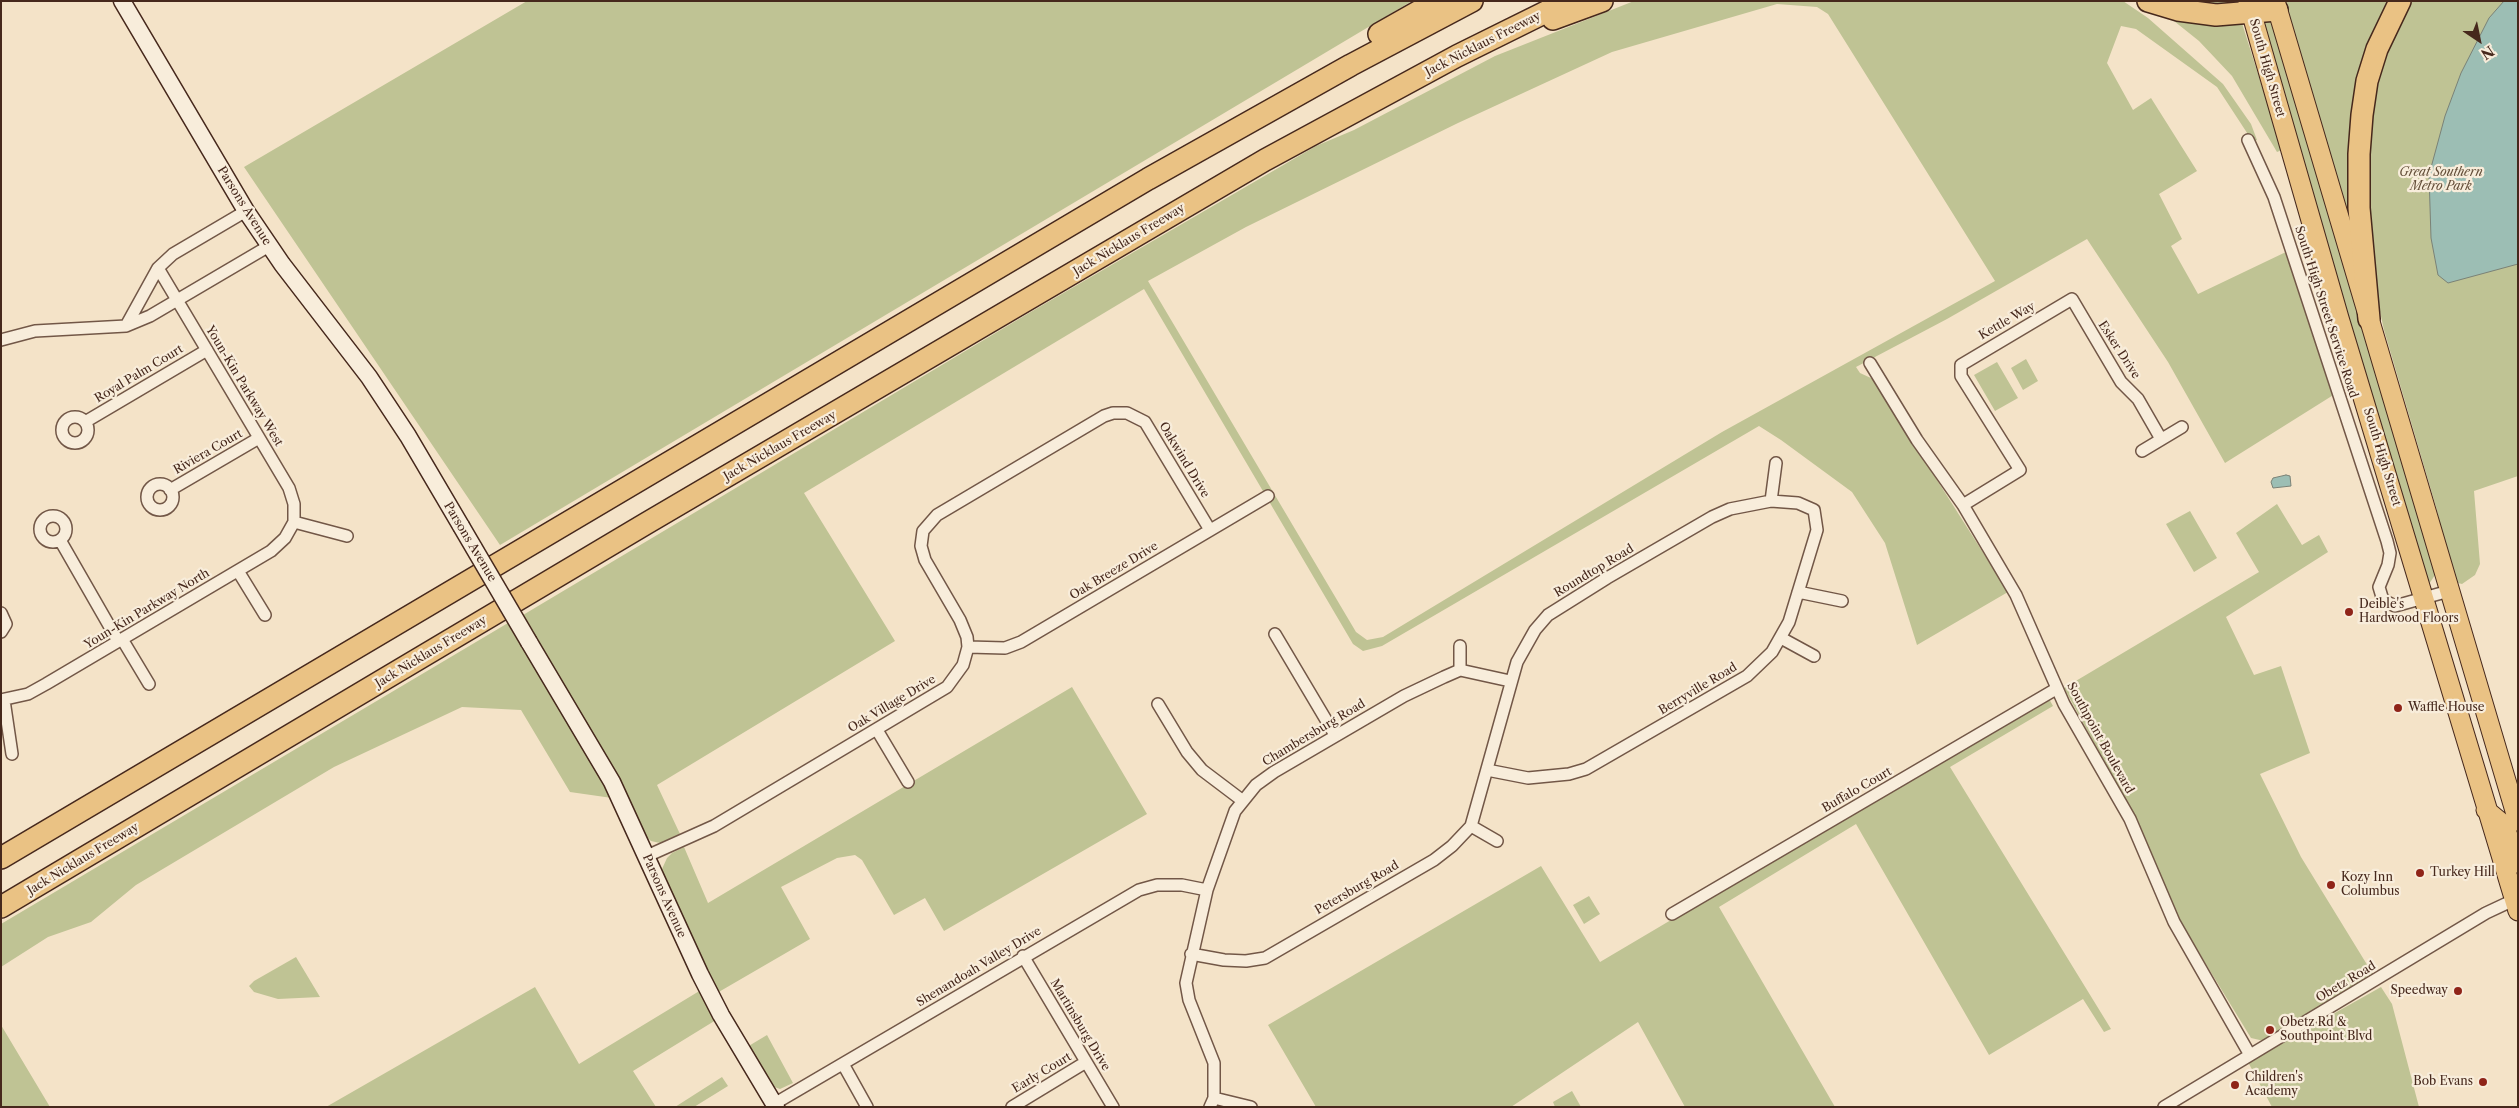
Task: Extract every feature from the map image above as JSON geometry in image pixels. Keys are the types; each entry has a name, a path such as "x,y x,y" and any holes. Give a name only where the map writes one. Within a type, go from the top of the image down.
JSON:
{"highway":[{"path":"1148,179 1330,61 1437,1"},
{"path":"1,858 1148,179 1351,64 1472,1"},
{"name":"Jack Nicklaus Freeway","path":"1,907 1151,227 1330,124 1457,56 1568,1"},
{"path":"1457,56 1602,1"},
{"path":"2148,1 2178,10 2216,15 2250,7 2276,6"},
{"path":"2369,319 2360,208 2359,154 2362,115 2367,81 2377,49 2400,1"}],"main road":[{"name":"South High Street","path":"2276,6 2518,821"},
{"name":"South High Street","path":"2250,7 2339,318 2486,810 2517,903"},
{"path":"2486,810 2504,825 2518,863"}],"street":[{"name":"Parsons Avenue","path":"122,1 246,211 269,246 378,391 461,526 612,782 713,999 775,1105"},
{"name":"South High Street Service Road","path":"2248,140 2274,197 2387,541 2390,553 2380,581 2380,592 2384,601 2395,606 2449,591"},
{"path":"126,326 158,268 173,254 246,211"},
{"path":"1,340 35,331 126,326 150,316 269,246"},
{"name":"Youn-Kin Parkway West","path":"158,268 292,496 294,522"},
{"name":"Kettle Way","path":"1963,505 2020,470 1961,376 1961,364 2072,299"},
{"name":"Esker Drive","path":"2072,299 2121,382 2138,399 2161,439"},
{"name":"Royal Palm Court","path":"85,422 207,350"},
{"name":"Southpoint Boulevard","path":"1870,363 1918,440 1963,505 2016,595 2035,634 2056,689 2130,819 2174,922 2250,1055"},
{"name":"Oakwind Drive","path":"968,647 964,628 925,560 921,546 921,537 928,523 937,515 1104,416 1127,412 1140,418 1149,428 1210,530"},
{"path":"2142,451 2182,427"},
{"name":"Riviera Court","path":"170,490 259,438"},
{"path":"1771,501 1776,463"},
{"name":"Oak Breeze Drive","path":"968,647 1005,648 1021,642 1268,496"},
{"name":"Roundtop Road","path":"1487,770 1510,681 1517,662 1534,630 1548,615 1712,517 1741,505 1771,501 1798,503 1810,508"},
{"name":"Berryville Road","path":"1487,770 1528,778 1569,774 1586,769 1747,676 1762,664 1781,638 1798,592 1817,530 1815,516 1810,508"},
{"path":"294,522 347,536"},
{"name":"Youn-Kin Parkway North","path":"2,700 34,691 238,570 279,545 291,530 294,522"},
{"path":"60,540 120,640 149,684"},
{"path":"238,570 265,616"},
{"path":"1798,592 1842,600"},
{"path":"1,613 6,624 1,632"},
{"path":"1275,634 1335,735"},
{"path":"1781,638 1814,656"},
{"path":"1460,646 1460,670 1510,681"},
{"name":"Oak Village Drive","path":"647,856 714,826 947,687 964,665 968,647"},
{"name":"Chambersburg Road","path":"1212,1102 1214,1063 1189,1000 1186,983 1206,890 1235,811 1256,785 1274,772 1404,696 1460,670"},
{"name":"Buffalo Court","path":"1672,914 2056,689"},
{"path":"2,700 12,754"},
{"path":"1158,704 1187,752 1202,770 1243,801"},
{"path":"877,730 908,782"},
{"name":"Petersburg Road","path":"1191,954 1224,960 1246,961 1265,958 1434,860 1452,846 1471,826 1487,770"},
{"path":"1471,826 1497,841"},
{"name":"Shenandoah Valley Drive","path":"775,1105 1024,956 1139,890 1158,885 1182,885 1206,890"},
{"name":"Obetz Road","path":"2164,1107 2486,913 2517,903"},
{"name":"Martinsburg Drive","path":"1024,956 1113,1107"},
{"name":"Early Court","path":"1012,1107 1086,1062"},
{"path":"842,1064 868,1107"},
{"path":"1212,1102 1251,1107"}],"green space":[{"path":"527,1 1412,1 500,545 244,167"},
{"path":"1634,1 2123,1 2148,18 2223,84 2251,124 2257,140 2253,142 2217,87 2136,29 2121,26 2107,63 2133,110 2151,98 2197,171 2159,194 2182,239 2171,246 2198,294 2288,251 2335,394 2225,463 2168,362 2087,239 1947,319 1856,367 1860,373 1873,379 2008,592 1917,645 1885,543 1852,492 1759,426 1382,646 1363,651 1353,644 1144,289 804,493 895,641 657,785 680,834 660,843 651,841 642,833 523,615 1029,313 1316,146 1354,130 1495,56","holes":["1777,4 1817,7 1828,14 1995,281 1722,432 1383,637 1367,640 1356,632 1148,281 1246,227 1458,123 1612,52"]},
{"path":"2149,1 2235,1 2282,150 2277,152 2232,76 2199,41"},
{"path":"2254,1 2266,1 2435,575 2427,587"},
{"path":"2283,1 2393,1 2361,82 2350,134 2350,223"},
{"name":"Great Southern Metro Park","path":"2409,1 2518,1 2518,476 2474,491 2480,564 2475,575 2462,584 2454,582 2436,507 2384,330 2374,284 2365,208 2372,97 2388,43"},
{"path":"2026,359 2038,381 2023,390 2011,368"},
{"path":"1997,362 2018,398 1995,411 1974,375"},
{"path":"2277,504 2302,545 2319,535 2328,552 2226,617 2254,675 2281,666 2310,753 2260,774 2301,857 2374,976 2264,1041 2251,1038 2179,920 2138,823 2064,688 2259,572 2236,533"},
{"path":"2190,511 2217,558 2194,572 2166,524"},
{"path":"508,623 553,693 612,798 570,792 521,710 462,707 334,767 136,885 91,922 48,937 1,967 1,924"},
{"path":"1072,687 1147,814 944,931 925,898 894,915 862,860 855,855 837,858 781,887 810,939 717,993 667,887 662,869 667,858 672,853 684,847 708,903"},
{"path":"2048,697 2053,706 1950,767 2111,1029 2104,1032 2083,999 1989,1055 1856,824 1719,907 1835,1107 1685,1107 1638,1022 1511,1107 1316,1107 1268,1025 1541,866 1600,962"},
{"path":"1589,896 1600,914 1584,924 1573,905"},
{"path":"296,957 320,997 278,999 254,992 249,986 254,981"},
{"path":"535,987 579,1064 701,990 716,1020 633,1071 656,1107 326,1107"},
{"path":"2381,987 2392,1004 2419,1107 2272,1107 2248,1062"},
{"path":"1,1025 50,1107 1,1107"},
{"path":"767,1035 793,1083 780,1089 769,1085 747,1047"},
{"path":"722,1077 728,1086 694,1107 675,1107"},
{"path":"1572,1091 1581,1107 1555,1107 1553,1102"}],"water":[{"path":"2504,1 2518,1 2518,264 2448,283 2438,275 2431,238 2429,175 2445,116 2461,73 2489,18"},
{"path":"2290,476 2291,486 2273,488 2271,482 2273,478"}],"place":[{"name":"Deible's Hardwood Floors","path":"2349,612"},
{"name":"Waffle House","path":"2398,708"},
{"name":"Turkey Hill","path":"2420,873"},
{"name":"Kozy Inn Columbus","path":"2331,885"},
{"name":"Speedway","path":"2458,991"},
{"name":"Obetz Rd & Southpoint Blvd","path":"2270,1030"},
{"name":"Bob Evans","path":"2483,1082"},
{"name":"Children's Academy","path":"2235,1085"}]}
